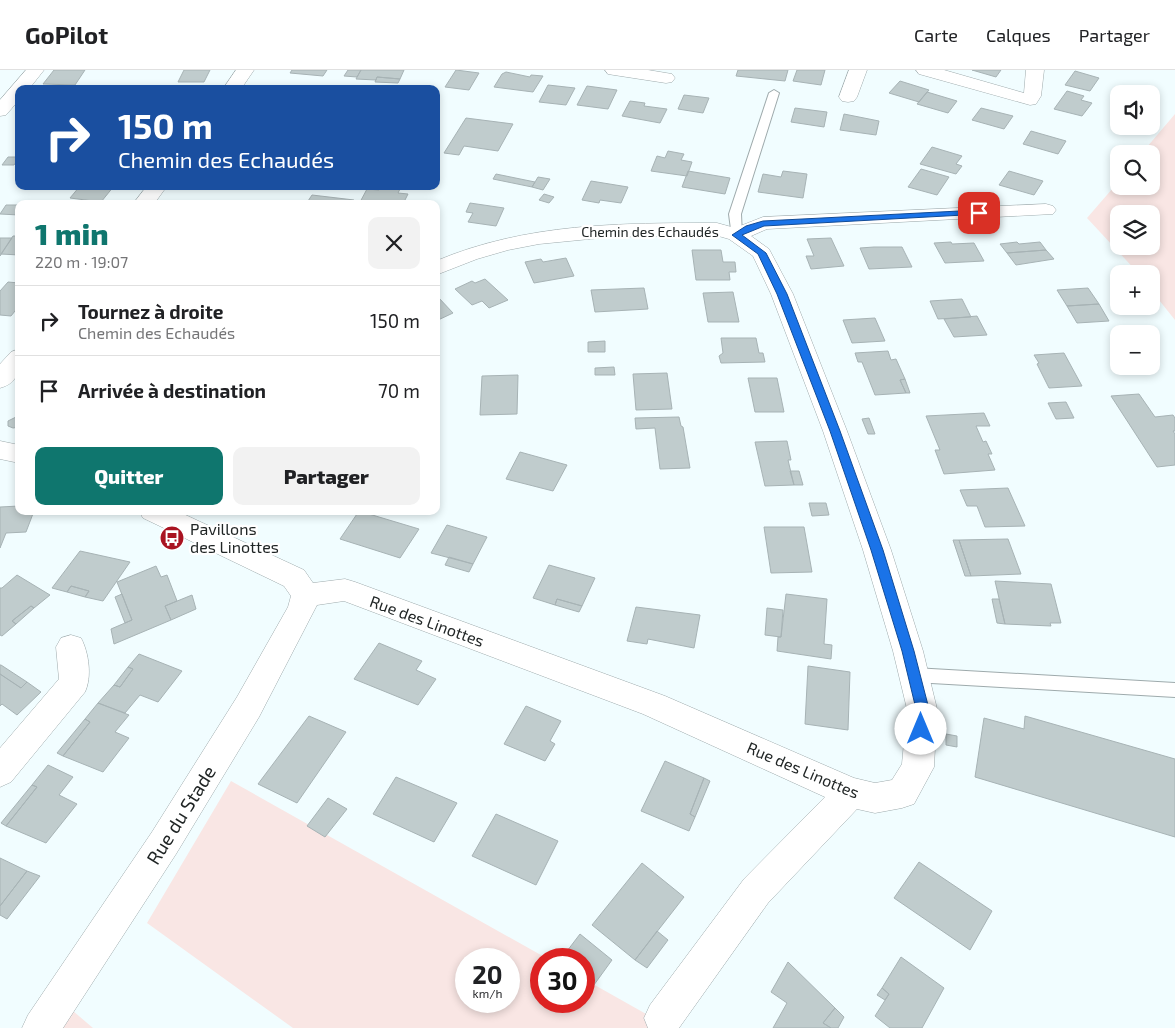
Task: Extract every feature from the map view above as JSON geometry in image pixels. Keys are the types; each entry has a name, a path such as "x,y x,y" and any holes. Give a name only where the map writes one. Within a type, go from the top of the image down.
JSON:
{"street":[{"path":"22,85 35,70"},
{"path":"235,85 245,70"},
{"path":"614,70 666,78"},
{"path":"848,97 858,70"},
{"path":"925,70 1030,100 1035,70"},
{"path":"0,112 15,94"},
{"path":"0,112 15,114"},
{"path":"146,200 154,190"},
{"name":"Chemin des Echaudés","path":"440,267 510,241 576,232 717,229 736,235 763,223 1046,210"},
{"name":"Rue des Linottes","path":"306,595 344,590 654,705 851,792 875,798 902,793 918,768 922,709 914,675 877,550 835,431 782,294 762,253 736,235"},
{"path":"0,380 15,361"},
{"path":"0,450 15,453"},
{"path":"160,515 294,578 306,595"},
{"name":"Rue du Stade","path":"41,1028 164,843 248,707 302,609 306,595"},
{"path":"0,772 74,683 71,648"},
{"path":"662,1018 756,891 851,792"}],"lane":[{"path":"736,235 735,214 774,93"},
{"path":"914,675 1175,690"}],"shaded area":[{"path":"1175,114 1175,320 1160,301 1160,265 1131,265 1121,255 1160,255 1160,205 1110,205 1110,243 1087,218 1110,191 1110,195 1160,195 1160,145 1149,145 1157,135 1160,135 1160,132"},
{"path":"231,781 530,949 530,1013 595,1013 595,985 671,1028 293,1028 147,923"},
{"path":"66,1005 93,1028 46,1028"}],"building":[{"path":"54,70 85,70 75,85 43,84"},
{"path":"184,70 210,70 204,82 178,82"},
{"path":"292,70 327,70 323,76 290,73"},
{"path":"348,70 361,70 357,77 344,76"},
{"path":"361,70 404,70 400,79 377,77 376,80 356,79"},
{"path":"456,70 479,73 469,90 445,87"},
{"path":"738,70 788,70 785,81 736,76"},
{"path":"797,70 825,70 821,85 793,81"},
{"path":"972,70 1001,70 996,77"},
{"path":"1075,71 1099,78 1090,91 1065,85"},
{"path":"506,72 530,77 531,75 543,76 533,92 494,87 502,74"},
{"path":"377,77 400,79 398,83 375,82"},
{"path":"900,81 929,90 919,102 889,93"},
{"path":"548,85 575,88 566,105 539,102"},
{"path":"587,86 617,90 608,109 577,105"},
{"path":"1067,91 1084,96 1081,100 1092,103 1082,116 1054,109"},
{"path":"927,92 957,101 948,113 917,104"},
{"path":"684,95 709,98 703,113 678,109"},
{"path":"630,101 645,103 644,106 667,109 660,123 622,116"},
{"path":"795,108 827,112 824,127 791,122"},
{"path":"981,108 1013,116 1004,129 972,120"},
{"path":"844,114 879,121 876,135 840,130"},
{"path":"466,118 513,124 498,151 464,146 459,155 444,153"},
{"path":"1031,131 1066,141 1058,154 1023,144"},
{"path":"932,147 962,156 956,164 962,166 956,174 920,164"},
{"path":"668,151 684,154 681,160 692,162 687,176 651,171 657,156 665,158"},
{"path":"8,157 15,157 14,165 2,165"},
{"path":"921,169 949,177 937,195 908,187"},
{"path":"688,171 730,178 725,194 682,187"},
{"path":"783,171 807,174 803,198 758,192 763,174 781,177"},
{"path":"1009,171 1043,181 1034,195 999,185"},
{"path":"496,174 535,182 532,187 493,179"},
{"path":"538,177 550,179 543,190 532,187"},
{"path":"591,181 628,187 621,203 600,200 599,203 582,200"},
{"path":"77,190 111,190 103,200 70,198"},
{"path":"366,190 400,190 398,193 408,194 405,200 361,200"},
{"path":"544,194 554,197 549,203 539,200"},
{"path":"312,195 354,200 309,200"},
{"path":"470,203 504,208 496,226 468,222 473,213 466,212"},
{"path":"6,205 15,205 15,215 0,214"},
{"path":"13,236 15,236 15,255 1,254"},
{"path":"0,238 12,238 0,256"},
{"path":"831,238 844,266 811,269 806,256 814,256 807,239"},
{"path":"951,242 952,244 974,243 984,261 945,263 934,243"},
{"path":"1017,242 1019,244 1040,242 1046,250 1007,253 1000,244"},
{"path":"902,247 912,267 869,269 860,248"},
{"path":"692,250 721,250 723,262 735,262 736,272 729,272 730,280 696,280"},
{"path":"1046,250 1054,259 1016,265 1007,253"},
{"path":"566,258 574,276 534,283 525,262 541,259 543,262"},
{"path":"485,279 508,300 489,308 482,301 472,305 455,289 472,281 475,283"},
{"path":"8,282 15,283 15,311 11,316 0,315 0,291"},
{"path":"644,288 648,309 595,312 591,290"},
{"path":"1088,288 1099,304 1067,306 1057,290"},
{"path":"733,292 739,322 708,322 703,293"},
{"path":"440,299 453,313 440,319"},
{"path":"962,299 971,317 938,319 930,301"},
{"path":"1099,304 1109,321 1077,323 1067,306"},
{"path":"977,316 987,335 954,337 944,319"},
{"path":"875,318 885,341 852,343 843,320"},
{"path":"721,338 756,338 759,353 763,353 765,362 721,363 719,356 723,353"},
{"path":"605,341 605,352 588,352 588,342"},
{"path":"888,351 891,360 896,359 905,379 900,380 906,393 875,395 862,362 858,362 855,353"},
{"path":"1064,353 1082,386 1049,388 1034,355"},
{"path":"614,367 615,375 595,375 595,368"},
{"path":"667,373 672,409 636,410 633,374"},
{"path":"518,375 517,414 480,415 482,376"},
{"path":"748,378 777,378 784,412 755,412"},
{"path":"905,379 910,393 906,393 900,380"},
{"path":"1139,394 1155,417 1173,415 1175,418 1175,431 1173,431 1175,434 1175,465 1157,467 1111,396"},
{"path":"1066,402 1074,418 1056,419 1048,403"},
{"path":"984,413 990,426 976,426 983,442 986,441 992,454 988,454 995,470 944,474 935,450 940,450 926,416"},
{"path":"679,417 683,427 690,468 660,469 655,428 636,429 635,418"},
{"path":"15,418 15,428 8,426 8,421"},
{"path":"869,418 875,434 868,434 862,419"},
{"path":"787,441 791,460 788,460 794,485 765,486 755,442"},
{"path":"520,452 567,465 553,491 506,479"},
{"path":"790,471 799,471 803,485 794,485"},
{"path":"1008,488 1025,526 985,527 977,506 967,506 960,490"},
{"path":"809,503 826,503 829,515 812,516"},
{"path":"15,506 15,515 32,515 26,532 6,533 0,548 0,507"},
{"path":"356,515 372,515 419,529 400,558 340,539"},
{"path":"447,525 487,537 473,564 431,553"},
{"path":"764,527 804,527 812,572 771,573"},
{"path":"1008,539 1021,574 971,576 959,540"},
{"path":"953,540 959,540 971,576 965,576"},
{"path":"80,551 130,562 103,601 85,597 89,591 71,586 67,592 52,588"},
{"path":"449,557 473,564 469,572 445,565"},
{"path":"549,565 595,578 582,606 557,599 555,605 533,598"},
{"path":"156,566 161,577 167,575 177,601 165,606 171,620 114,644 111,629 132,620 117,582"},
{"path":"17,575 50,595 34,608 31,606 12,621 16,624 2,636 0,635 0,588"},
{"path":"995,581 1051,584 1061,623 1050,623 1051,626 1005,624"},
{"path":"71,586 89,591 85,597 67,592"},
{"path":"122,594 132,620 125,623 115,597"},
{"path":"786,594 827,599 824,644 832,645 831,659 777,651 778,637 781,637"},
{"path":"192,595 196,609 171,620 165,606"},
{"path":"557,599 582,606 579,612 555,605"},
{"path":"992,599 999,599 1005,624 997,623"},
{"path":"31,606 34,608 16,624 12,621"},
{"path":"636,607 700,615 694,648 648,639 647,644 627,641"},
{"path":"767,608 783,610 781,637 765,635"},
{"path":"379,643 422,661 416,670 436,679 418,705 354,679"},
{"path":"139,654 182,671 158,702 140,695 125,713 98,703 114,685 120,687 133,669 128,667"},
{"path":"0,665 27,682 21,688 0,674"},
{"path":"808,666 850,672 848,730 805,724"},
{"path":"128,667 133,669 120,687 114,685"},
{"path":"0,674 21,688 27,682 41,692 17,715 2,704 0,706"},
{"path":"98,703 129,715 115,732 129,738 103,772 63,756 90,722 85,719"},
{"path":"526,706 561,721 550,741 555,744 545,761 504,744"},
{"path":"309,716 346,732 297,803 258,784"},
{"path":"1025,716 1175,759 1175,837 975,777 984,718 1024,729"},
{"path":"85,719 90,722 63,756 57,753"},
{"path":"946,734 957,736 957,747 946,745"},
{"path":"665,761 704,778 690,814 695,817 689,831 641,811"},
{"path":"48,765 73,777 59,795 77,804 46,843 6,826 37,787 32,785"},
{"path":"396,777 457,803 434,842 373,814"},
{"path":"704,778 710,781 695,817 690,814"},
{"path":"32,785 37,787 6,826 1,823"},
{"path":"328,798 347,809 325,837 307,826"},
{"path":"496,814 558,841 536,885 472,856"},
{"path":"0,858 27,871 0,906"},
{"path":"919,862 992,911 970,950 894,898"},
{"path":"642,863 684,897 635,960 592,925"},
{"path":"27,871 40,876 7,919 0,915 0,906"},
{"path":"657,931 668,940 647,968 635,960"},
{"path":"580,934 612,960 595,983 595,948 569,948"},
{"path":"901,957 944,988 922,1028 890,1028 875,1016 889,994 882,988"},
{"path":"788,962 835,1008 823,1023 831,1028 773,1028 787,1003 771,992"},
{"path":"882,988 889,994 885,1000 877,995"},
{"path":"835,1008 844,1017 838,1028 831,1028 823,1023"}],"place":[{"name":"Pavillons des Linottes","path":"172,538"}],"route":[{"path":"921,729 922,709 908,651 877,550 835,431 782,294 762,253 736,235 763,223 979,213"}]}
